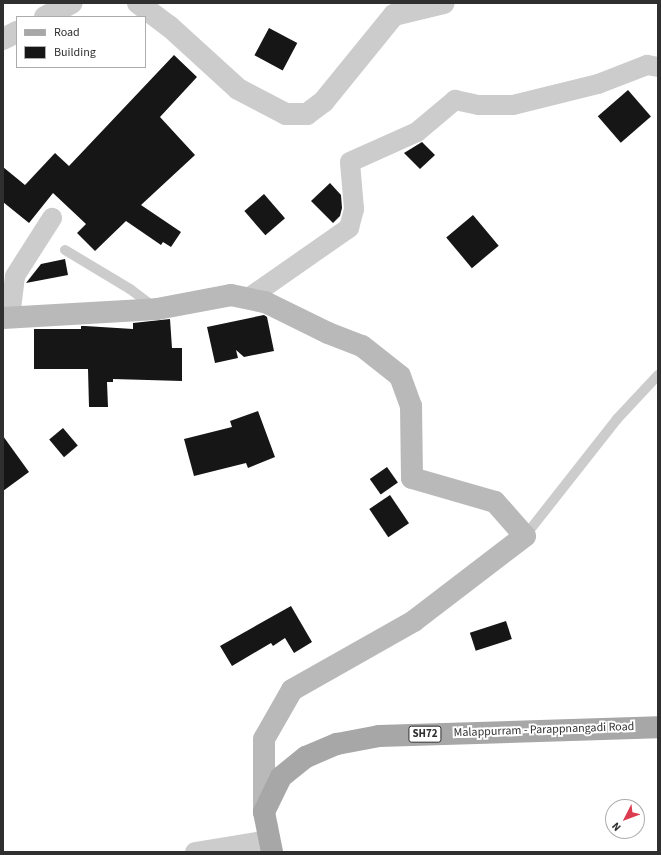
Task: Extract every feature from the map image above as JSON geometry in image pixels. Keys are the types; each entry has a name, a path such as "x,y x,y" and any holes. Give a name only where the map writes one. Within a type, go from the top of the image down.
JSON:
{"main road":[{"path":"7,318 157,309 231,295 250,297 328,333 362,346 400,376 411,406 412,478 495,502 525,536 414,621 292,690 264,739 264,812 270,846"},
{"name":"Malappurram - Parappnangadi Road","path":"264,812 281,777 306,757 337,744 379,736 658,727"}],"street":[{"path":"48,16 71,3"},
{"path":"138,3 169,26 238,88 286,114 307,114 324,101 394,16 444,3"},
{"path":"3,39 16,32"},
{"path":"250,297 349,228 354,209 350,162 417,132 456,100 478,105 513,105 598,84 647,65 658,66"},
{"path":"7,318 15,276 52,218"},
{"path":"195,852 270,846"}],"lane":[{"path":"65,250 130,289 157,309"},
{"path":"525,536 618,419 658,375"}],"building":[{"path":"269,28 297,43 283,70 254,55"},
{"path":"174,55 197,77 160,117 195,155 141,205 181,232 171,247 163,242 161,245 126,221 95,251 77,233 86,224 53,193 29,223 3,202 3,167 25,185 55,153 69,166"},
{"path":"628,90 651,116 621,143 598,116"},
{"path":"422,142 435,155 420,169 404,153"},
{"path":"330,183 341,195 342,208 340,216 333,223 311,201"},
{"path":"264,194 285,218 265,235 244,211"},
{"path":"473,215 499,246 472,268 446,237"},
{"path":"65,259 68,275 26,283 41,264"},
{"path":"264,315 267,317 274,351 244,357 236,350 238,358 215,363 207,327"},
{"path":"170,319 172,348 182,348 182,381 113,379 113,382 107,382 108,407 89,407 88,369 34,369 34,329 81,329 81,326 85,326 133,329 133,323"},
{"path":"258,411 275,457 248,468 246,463 194,476 184,439 232,427 230,421"},
{"path":"63,428 78,446 64,457 49,440"},
{"path":"3,436 29,472 3,491"},
{"path":"387,467 398,483 381,495 370,479"},
{"path":"390,495 409,523 388,537 369,509"},
{"path":"291,606 312,642 294,653 285,638 273,646 271,643 232,666 220,646"},
{"path":"506,621 512,639 476,651 470,633"}]}
